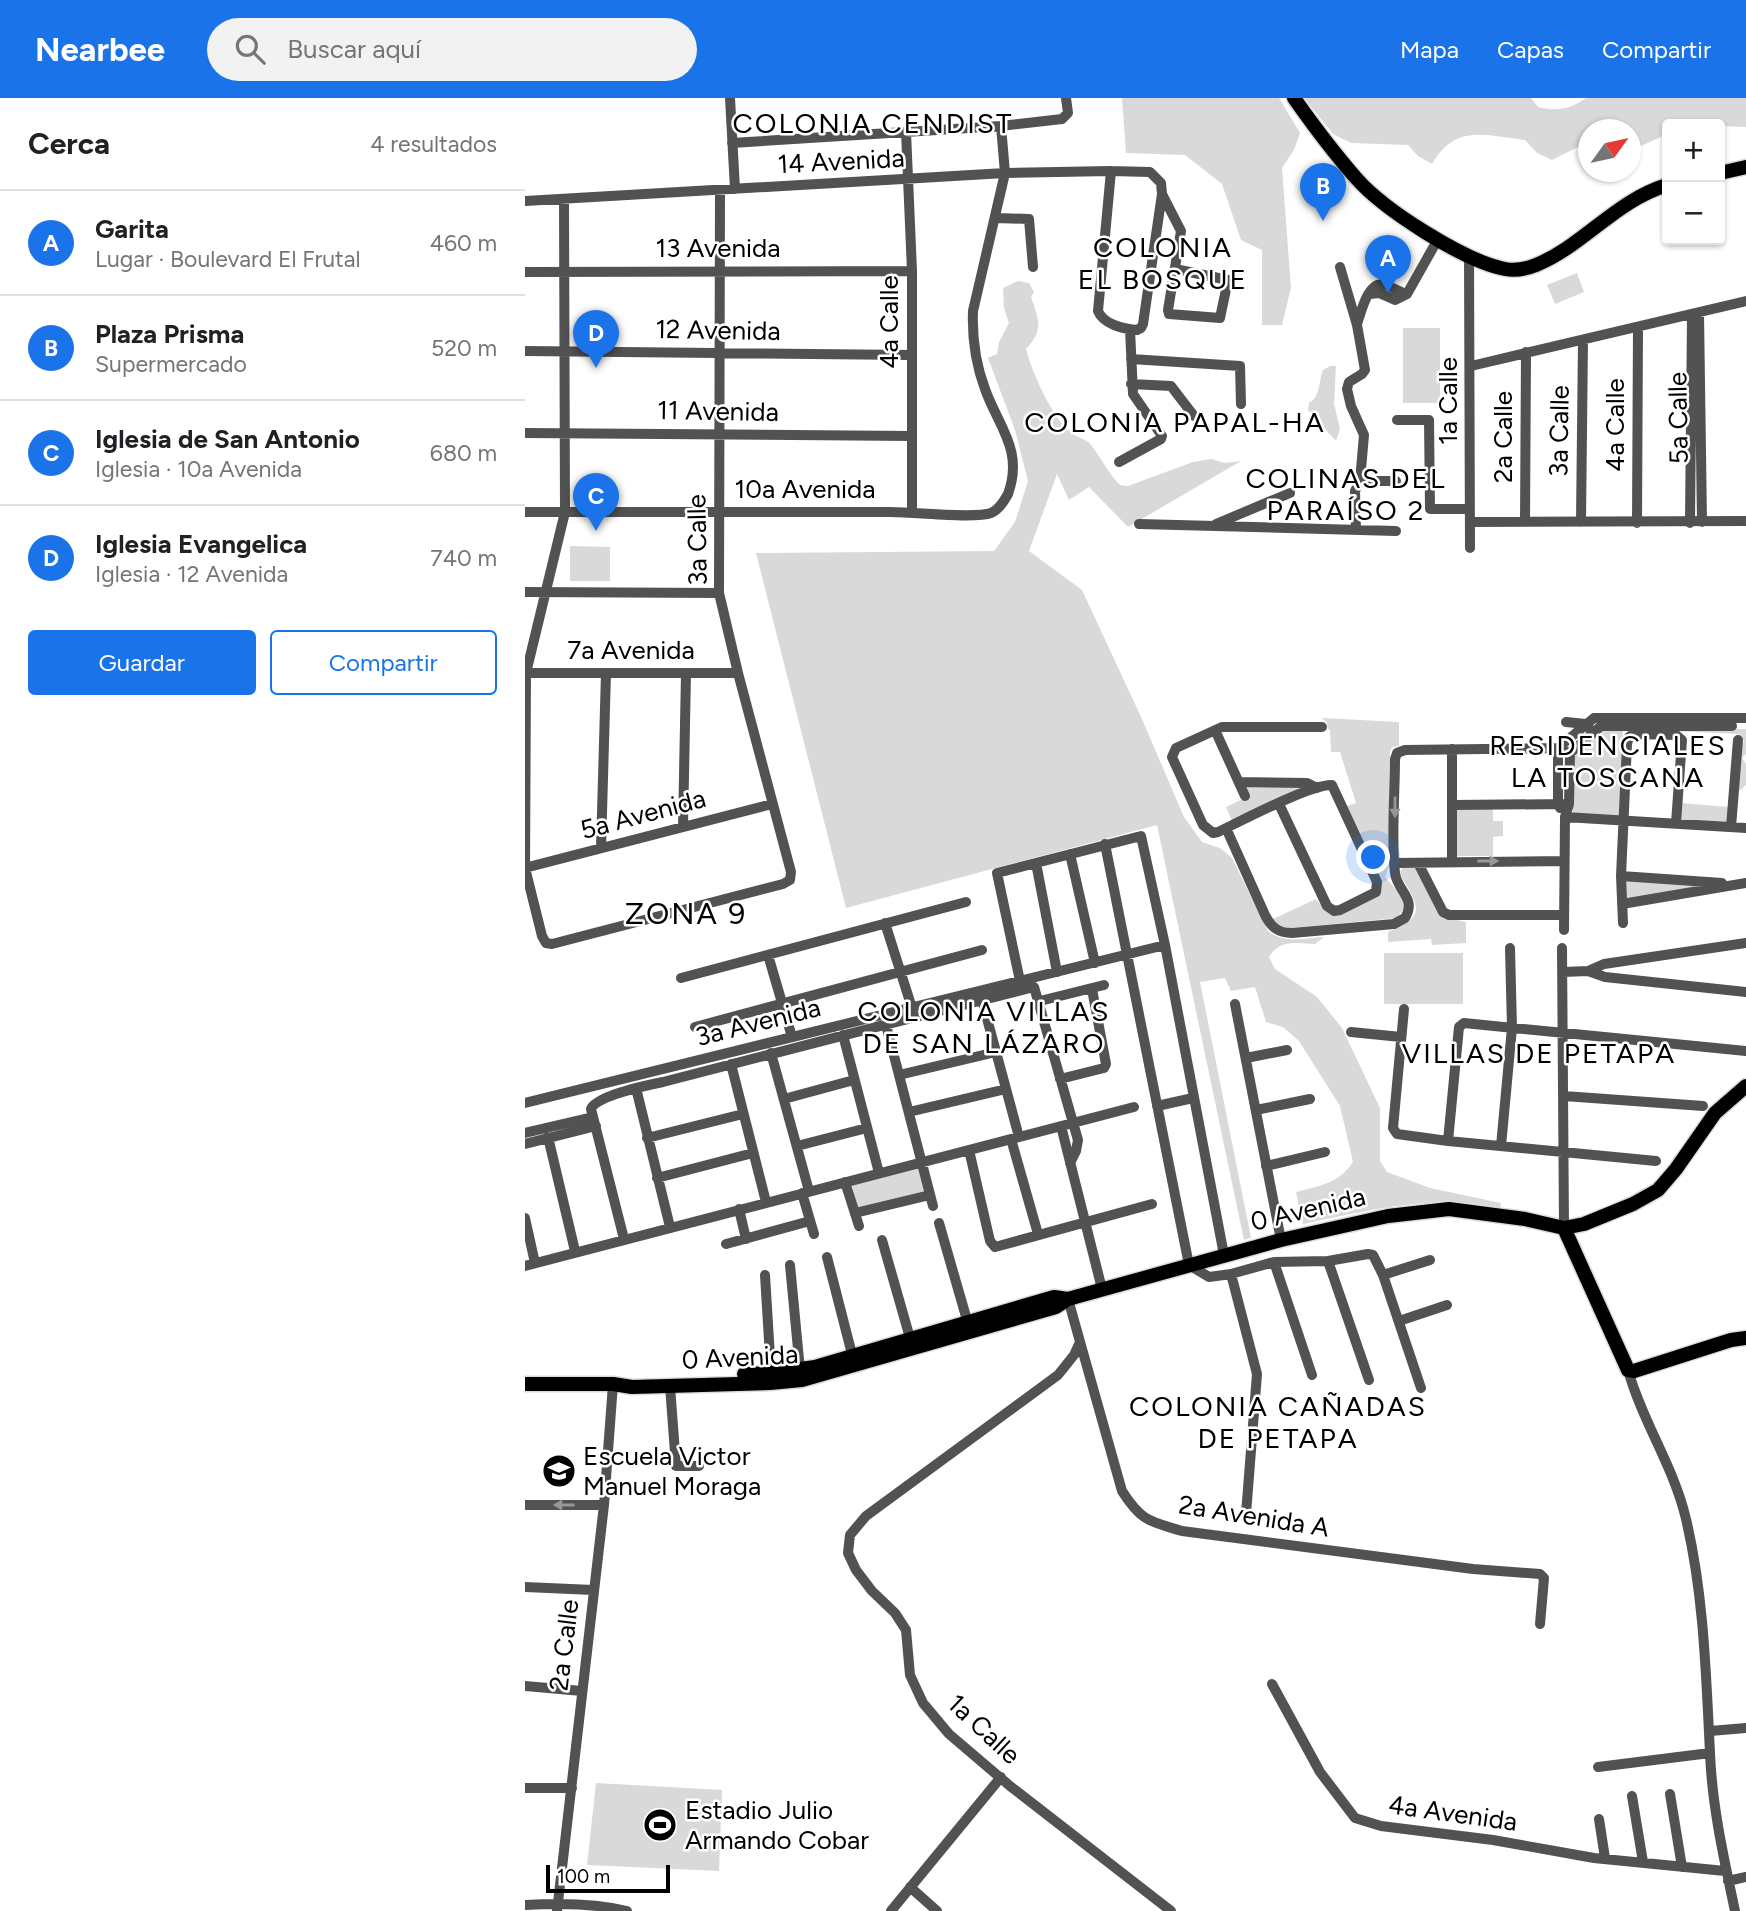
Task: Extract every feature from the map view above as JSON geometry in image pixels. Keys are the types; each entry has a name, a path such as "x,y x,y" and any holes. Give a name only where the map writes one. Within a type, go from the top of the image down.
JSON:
{"main road":[{"path":"1294,98 1366,188 1398,214 1438,239 1504,269 1516,270 1535,266 1625,204 1662,187"},
{"path":"1725,172 1746,167"},
{"path":"1746,1086 1715,1113 1677,1169 1658,1190 1595,1220 1564,1228 1628,1370 1635,1371 1731,1340 1746,1338"},
{"name":"0 Avenida","path":"613,1384 633,1378 771,1373 854,1361 910,1338 1056,1307 1068,1299 1224,1255 1388,1216 1449,1209 1525,1219 1564,1228"},
{"name":"0 Avenida","path":"525,1384 613,1384 632,1387 785,1383 969,1327"}],"street":[{"path":"730,98 735,189"},
{"path":"732,143 1001,126 1062,119 1067,113 1066,98"},
{"path":"1001,126 1005,173 996,218 1029,219 1033,267"},
{"name":"4a Calle","path":"906,132 912,271 912,512"},
{"path":"1111,171 1098,311 1101,318 1107,322 1130,329 1141,328 1143,324 1162,194"},
{"name":"14 Avenida","path":"525,201 1005,173 1111,171 1150,172 1157,177 1162,194"},
{"name":"3a Calle","path":"525,868 545,943 564,941 790,880 791,872 719,593 720,190"},
{"path":"1162,194 1181,231 1175,270 1169,314 1220,318 1228,280 1175,270"},
{"path":"525,868 526,673 565,512 564,200"},
{"name":"10a Avenida","path":"525,512 978,514 990,513 1000,507 1007,497 1013,478 1012,461 1003,425 984,389 972,329 973,311 996,218"},
{"path":"1357,324 1368,296 1376,285 1382,284 1406,294 1438,239"},
{"name":"1a Calle","path":"1469,255 1470,548"},
{"path":"1340,267 1357,324 1365,370 1349,382 1347,389 1350,406 1364,435 1360,481 1355,491 1356,530"},
{"name":"13 Avenida","path":"525,272 912,271"},
{"path":"1347,290 1368,296"},
{"path":"1471,366 1746,301"},
{"name":"5a Calle","path":"1695,314 1702,522"},
{"name":"5a Calle","path":"1690,523 1695,314"},
{"name":"4a Calle","path":"1637,523 1638,328"},
{"path":"1119,462 1162,436 1137,401 1132,384 1130,329"},
{"name":"3a Calle","path":"1581,522 1583,340"},
{"name":"12 Avenida","path":"525,351 911,355"},
{"name":"2a Calle","path":"1525,522 1526,352"},
{"path":"1131,359 1240,366 1241,404"},
{"path":"1132,384 1171,386 1194,415"},
{"path":"1397,420 1429,420 1430,509 1470,509"},
{"name":"11 Avenida","path":"525,433 912,436"},
{"path":"1360,481 1396,481"},
{"path":"1210,526 1290,493"},
{"path":"1471,522 1746,521"},
{"path":"1139,524 1396,531"},
{"path":"525,592 719,593"},
{"name":"7a Avenida","path":"526,673 738,673"},
{"path":"601,848 606,673"},
{"path":"683,827 686,673"},
{"path":"1564,804 1570,753 1590,728 1594,718 1746,718"},
{"path":"1566,722 1590,728"},
{"path":"1559,748 1590,728 1601,726 1746,726"},
{"path":"1279,804 1322,900 1331,909 1340,910 1374,894 1378,885 1332,785 1317,788 1279,804 1216,833 1205,828 1172,757 1176,748 1222,727 1322,727"},
{"path":"1215,730 1245,796"},
{"path":"1623,923 1623,821 1629,737 1636,733 1677,736 1682,740 1676,824"},
{"path":"1731,827 1738,740"},
{"path":"1559,748 1565,817 1564,930"},
{"path":"1226,828 1269,922 1283,932 1391,925 1400,922 1407,915 1410,902 1395,877 1395,755 1403,750 1452,749 1559,748 1570,753"},
{"path":"1452,749 1452,861"},
{"path":"1239,782 1307,783 1317,788"},
{"path":"1734,801 1746,790"},
{"name":"5a Avenida","path":"525,868 772,804"},
{"path":"1453,806 1564,804"},
{"path":"1565,817 1746,828"},
{"path":"1020,981 997,873 1138,836 1143,838 1224,1255"},
{"path":"1105,845 1189,1265 1209,1277 1274,1262 1328,1261 1368,1254 1377,1259 1421,1388"},
{"path":"1070,854 1095,963"},
{"path":"1395,863 1563,860"},
{"path":"1036,863 1057,972"},
{"path":"1418,863 1447,915 1563,915"},
{"path":"1621,876 1744,884"},
{"path":"1622,904 1744,884"},
{"path":"681,978 966,902"},
{"path":"885,923 912,1008"},
{"path":"1563,972 1588,971 1604,964 1746,943"},
{"name":"3a Avenida","path":"525,1103 1165,946"},
{"path":"1501,1146 1512,1028 1510,948"},
{"path":"1562,948 1564,1228"},
{"path":"695,1027 982,950"},
{"path":"768,955 792,1037"},
{"path":"1588,971 1605,977 1746,992"},
{"path":"1040,1001 1104,985"},
{"path":"624,1239 591,1109 595,1102 636,1088 1034,987 1060,1079 1070,1163 1102,1289"},
{"path":"1060,1079 1104,1068 1106,1064 1092,989"},
{"path":"982,1000 1006,1089 1038,1234"},
{"path":"1235,1004 1281,1240"},
{"path":"1404,1009 1394,1130 1399,1135 1657,1161"},
{"path":"1448,1141 1459,1027 1467,1022 1746,1051"},
{"path":"855,1213 932,1200 886,1024"},
{"path":"1351,1032 1401,1037"},
{"path":"842,1035 879,1173"},
{"path":"1246,1058 1287,1050"},
{"path":"899,1075 996,1052"},
{"path":"771,1053 797,1146 814,1234"},
{"path":"731,1064 766,1202"},
{"path":"784,1099 854,1080"},
{"path":"636,1088 670,1227"},
{"path":"909,1112 1006,1089"},
{"path":"1564,1096 1703,1106"},
{"path":"1157,1106 1193,1098"},
{"path":"1256,1110 1310,1099"},
{"path":"525,1218 530,1264 1133,1107"},
{"path":"647,1138 743,1114"},
{"path":"525,1133 594,1121"},
{"path":"525,1144 594,1121"},
{"path":"797,1146 867,1128"},
{"path":"548,1137 575,1251"},
{"path":"969,1150 992,1245 995,1247 1152,1204"},
{"path":"657,1178 753,1153"},
{"path":"1266,1166 1325,1153"},
{"path":"845,1182 859,1226"},
{"path":"739,1209 746,1239"},
{"path":"726,1244 810,1221"},
{"path":"939,1223 969,1327"},
{"path":"882,1240 910,1338"},
{"path":"827,1256 854,1361"},
{"path":"1383,1275 1430,1260"},
{"path":"1328,1261 1369,1380"},
{"path":"1274,1262 1312,1375"},
{"path":"790,1265 800,1370"},
{"path":"1231,1274 1257,1374 1246,1514"},
{"path":"765,1275 771,1373"},
{"name":"2a Avenida A","path":"1068,1299 1122,1491 1138,1514 1146,1520 1191,1532 1473,1569 1541,1574 1545,1586 1540,1624"},
{"path":"1399,1321 1447,1305"},
{"name":"1a Calle","path":"1080,1342 1074,1355 1058,1375 866,1516 850,1535 848,1553 856,1570 872,1591 895,1613 906,1630 910,1675 923,1703 949,1734 1171,1911"},
{"path":"1628,1370 1660,1445 1686,1517 1702,1614 1710,1753 1727,1876 1735,1911"},
{"name":"2a Calle","path":"557,1907 604,1505 613,1384"},
{"path":"670,1386 676,1466 699,1466"},
{"path":"525,1505 604,1505"},
{"path":"525,1587 593,1590"},
{"name":"4a Avenida","path":"1272,1684 1320,1772 1355,1818 1381,1826 1746,1877"},
{"path":"525,1686 582,1691"},
{"path":"1710,1731 1746,1728"},
{"path":"1598,1767 1710,1753"},
{"path":"891,1911 1000,1777"},
{"path":"525,1788 572,1788"},
{"path":"1670,1794 1682,1867"},
{"path":"1632,1796 1643,1863"},
{"path":"1599,1819 1605,1858"},
{"path":"910,1887 937,1911"},
{"path":"525,1905 603,1906 627,1911"}],"shaded area":[{"path":"1122,98 1279,98 1300,133 1294,150 1282,168 1291,288 1282,325 1262,325 1262,250 1241,240 1222,184 1185,155 1126,153"},
{"path":"1304,98 1531,98 1538,107 1557,109 1569,107 1586,98 1746,98 1746,127 1725,126 1725,119 1662,119 1662,136 1641,146 1641,119 1578,119 1578,147 1552,160 1537,153 1525,140 1473,135 1451,142 1432,164 1418,156 1408,145 1351,143 1333,134"},
{"path":"1577,273 1584,292 1555,304 1547,285"},
{"path":"1018,281 1029,283 1034,292 1031,297 1038,319 1038,330 1026,349 1043,393 1062,424 1071,433 1089,443 1120,485 1128,486 1193,462 1211,459 1225,463 1241,461 1128,527 1089,487 1069,500 1057,474 1029,551 1082,590 1184,817 1202,842 1220,848 1232,858 1268,931 1287,939 1324,937 1315,944 1283,945 1269,957 1275,969 1317,997 1342,1028 1380,1108 1380,1161 1387,1172 1430,1188 1501,1203 1500,1208 1474,1204 1425,1203 1377,1209 1303,1224 1296,1192 1335,1179 1353,1162 1340,1106 1299,1041 1283,1027 1266,1022 1255,987 1231,991 1225,978 1200,982 1251,1238 1244,1240 1157,825 846,908 756,553 994,551 1015,522 1028,481 1015,430 988,358 997,354 999,342 1009,323 1004,308 1003,288"},
{"path":"1403,328 1440,328 1440,403 1403,403"},
{"path":"1336,366 1334,404 1340,429 1336,441 1308,410 1309,403 1317,393 1323,370"},
{"path":"570,546 610,547 610,581 570,581"},
{"path":"1322,718 1399,722 1399,746 1392,747 1390,752 1390,863 1385,877 1402,896 1405,907 1397,918 1290,928 1278,925 1273,919 1316,899 1324,909 1343,913 1377,897 1347,806 1356,803 1340,752 1331,752 1330,730"},
{"path":"1604,729 1623,729 1619,817 1573,813 1573,756"},
{"path":"1623,729 1746,729 1746,754 1742,758 1746,764 1746,785 1737,793 1744,741 1739,734"},
{"path":"1249,786 1303,787 1232,821 1226,807 1249,796 1246,790"},
{"path":"1681,803 1728,807 1727,824 1680,820"},
{"path":"1456,809 1493,809 1493,821 1503,821 1503,836 1493,837 1493,856 1456,856"},
{"path":"1403,867 1415,868 1446,918 1466,922 1466,943 1432,945 1431,939 1388,942 1388,932 1409,921 1416,910 1401,876"},
{"path":"1621,876 1742,884 1622,904"},
{"path":"1384,953 1463,953 1463,1004 1384,1004"},
{"path":"919,1168 925,1192 858,1209 852,1185"},
{"path":"596,1783 722,1790 719,1871 587,1865"}],"place":[{"name":"Plaza Prisma","path":"1323,221"},
{"name":"Garita","path":"1388,293"},
{"name":"Iglesia Evangelica","path":"596,368"},
{"name":"Iglesia de San Antonio","path":"596,531"},
{"name":"Escuela Victor Manuel Moraga","path":"559,1471"},
{"name":"Estadio Julio Armando Cobar","path":"660,1825"}],"district":[{"name":"COLONIA CENDIST","path":"873,123"},
{"name":"COLONIA EL BOSQUE","path":"1163,263"},
{"name":"COLONIA PAPAL-HA","path":"1175,422"},
{"name":"COLINAS DEL PARAÍSO 2","path":"1346,494"},
{"name":"RESIDENCIALES LA TOSCANA","path":"1608,761"},
{"name":"ZONA 9","path":"686,914"},
{"name":"COLONIA VILLAS DE SAN LÁZARO","path":"984,1027"},
{"name":"VILLAS DE PETAPA","path":"1539,1053"},
{"name":"COLONIA CAÑADAS DE PETAPA","path":"1278,1422"}]}
